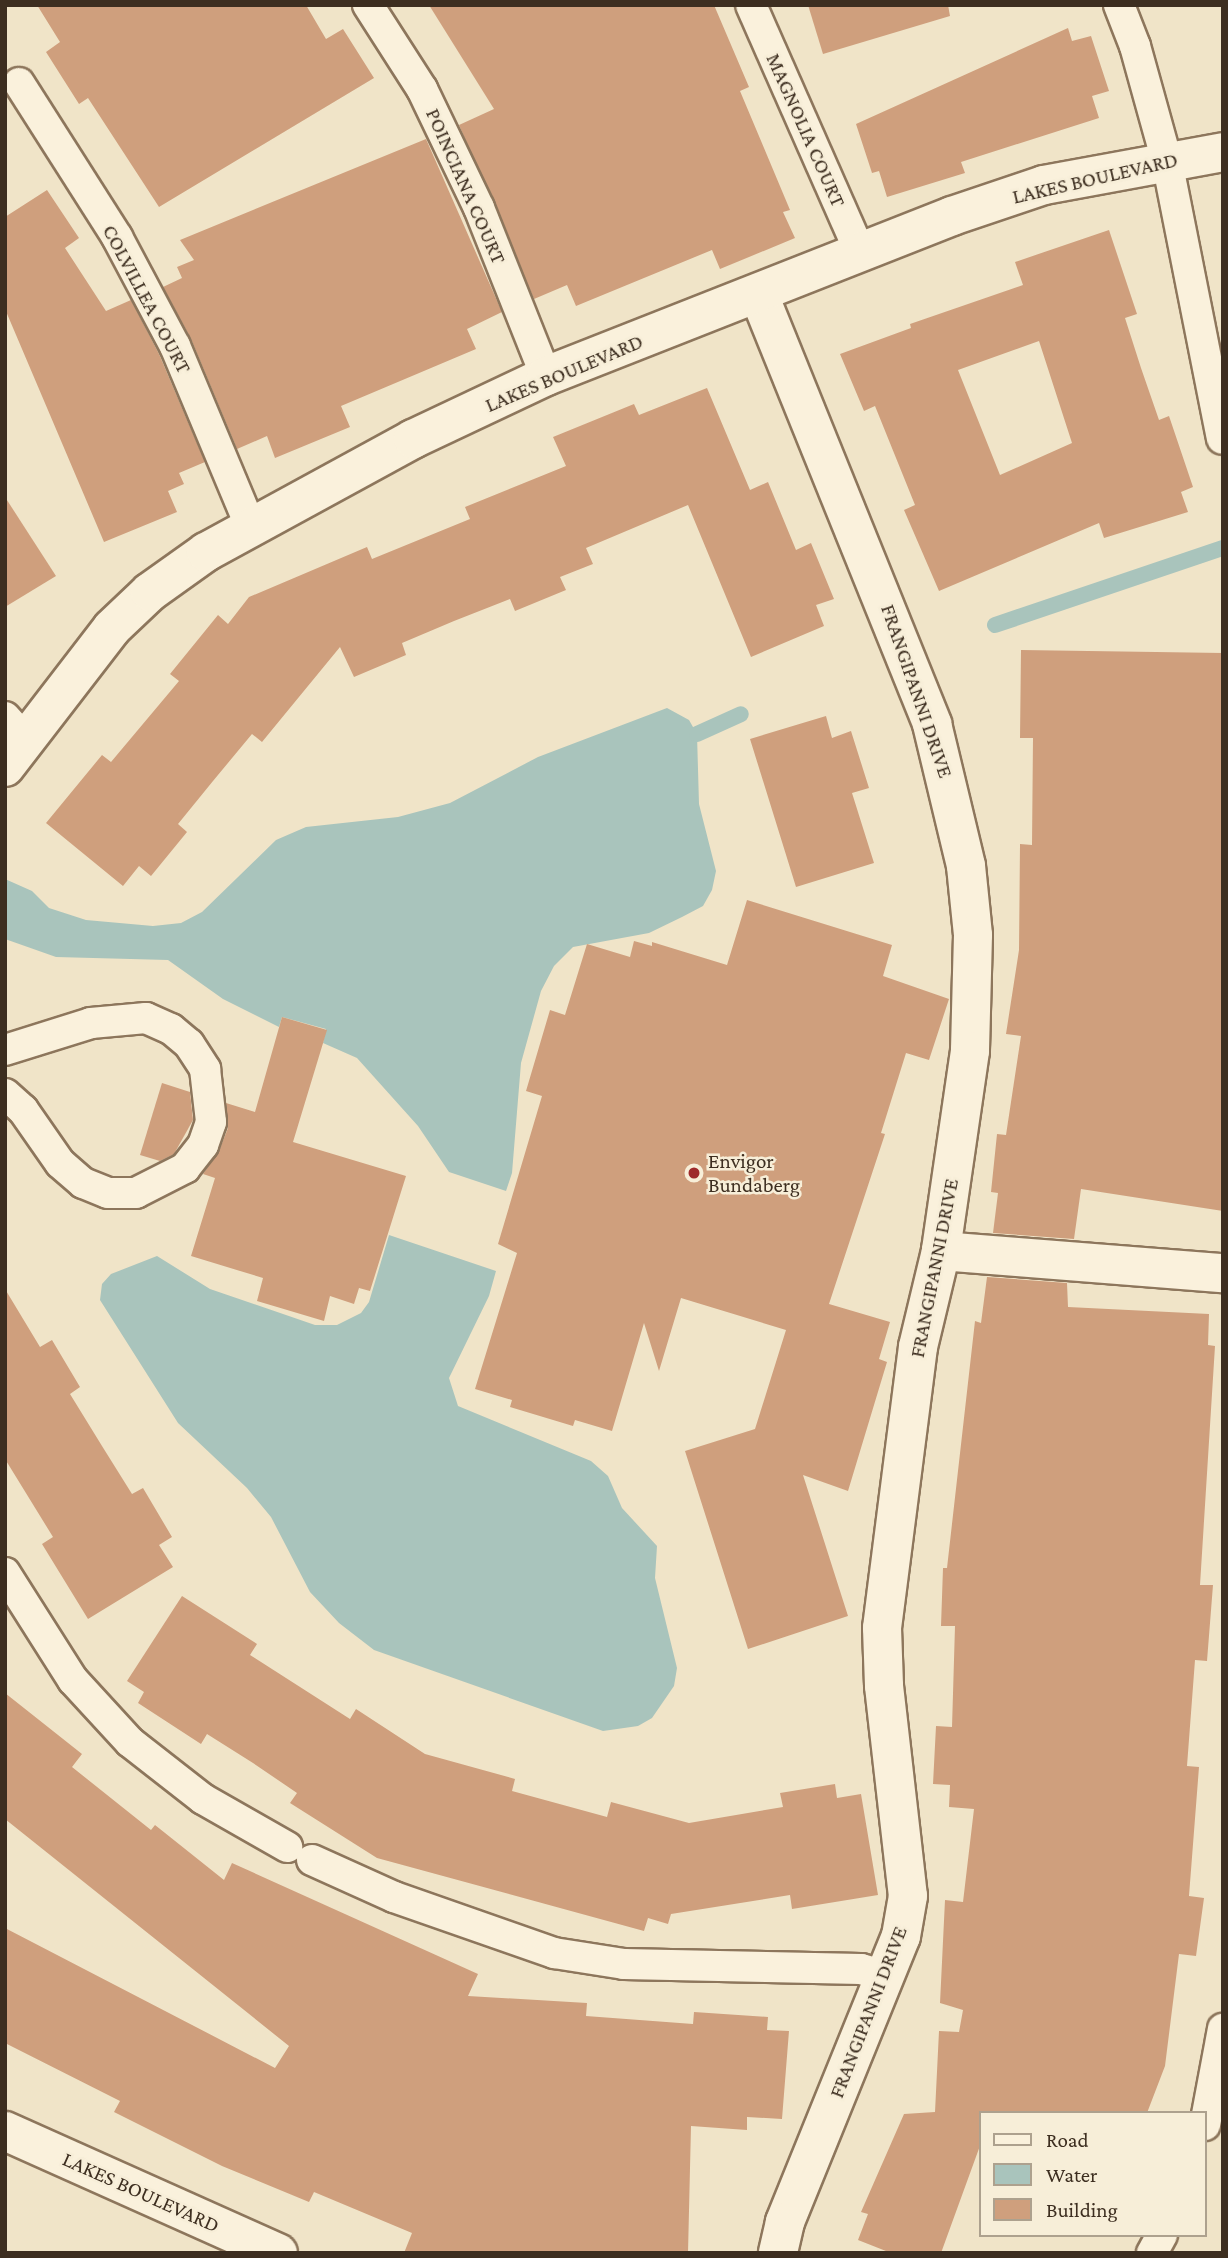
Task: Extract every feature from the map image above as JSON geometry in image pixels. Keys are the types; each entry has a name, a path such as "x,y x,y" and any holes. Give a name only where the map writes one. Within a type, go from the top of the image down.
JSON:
{"street":[{"name":"LAKES BOULEVARD","path":"12,741 112,628 150,592 206,552 413,439 546,376 759,295 952,216 1044,185 1223,152"},
{"name":"FRANGIPANNI DRIVE","path":"759,295 905,647 939,748 966,866 973,935 970,1051 941,1251 918,1347 883,1628 884,1686 908,1896 901,1936 785,2222 778,2253"},
{"path":"941,1251 1223,1273"},
{"name":"LAKES BOULEVARD","path":"5,2131 278,2253"}],"lane":[{"name":"POINCIANA COURT","path":"368,5 422,89 479,208 546,376"},
{"name":"MAGNOLIA COURT","path":"751,5 861,254"},
{"path":"1119,5 1135,46 1167,161 1222,439"},
{"name":"COLVILLEA COURT","path":"19,83 117,237 175,346 251,528"},
{"path":"5,1050 92,1024 146,1018 171,1029 189,1044 205,1069 211,1122 203,1145 185,1168 136,1193 108,1193 83,1183 61,1163 23,1110 5,1094"},
{"path":"5,1573 73,1680 130,1742 203,1799 299,1853 394,1897 554,1953 624,1964 861,1969 886,1976"},
{"path":"1207,2114 1223,2029"},
{"path":"1152,2253 1161,2237"}],"water":[{"path":"667,708 689,720 697,734 699,804 716,871 712,890 703,906 649,933 573,947 554,966 541,991 521,1063 512,1173 506,1191 449,1172 418,1126 357,1058 323,1043 326,1029 282,1017 279,1027 223,999 168,960 56,957 5,939 5,879 32,891 49,908 86,920 153,926 181,923 202,912 276,840 306,827 398,817 450,803 538,757"},
{"path":"389,1235 496,1271 489,1296 449,1378 458,1406 591,1461 608,1476 622,1508 657,1546 655,1578 677,1668 674,1686 652,1718 638,1726 603,1731 374,1650 339,1623 310,1592 271,1517 247,1488 178,1423 100,1300 102,1284 111,1274 157,1256 210,1289 315,1325 337,1325 361,1313 369,1302"}],"building":[{"path":"37,5 306,5 326,39 343,29 374,78 159,207 88,98 79,104 46,52 60,42"},
{"path":"429,5 714,5 749,87 740,91 790,210 783,212 795,238 720,269 712,250 576,306 567,285 534,299 459,125 494,109"},
{"path":"808,5 948,5 950,16 823,54"},
{"path":"1068,28 1072,41 1091,36 1109,91 1092,96 1099,118 961,162 965,173 887,197 879,171 872,173 856,124"},
{"path":"426,139 502,312 467,329 476,349 341,406 350,427 275,458 267,436 237,449 191,339 163,287 182,278 177,267 194,260 180,240"},
{"path":"47,190 79,238 65,248 106,311 131,300 159,354 205,462 179,473 184,484 168,491 177,512 104,542 5,309 5,217"},
{"path":"1109,230 1137,314 1125,318 1141,368 1159,420 1169,416 1193,487 1181,492 1188,512 1104,538 1099,523 939,591 904,510 915,505 875,406 864,411 840,354 911,328 910,324 1023,285 1015,262","holes":["1039,341 1072,443 1000,475 958,370"]},
{"path":"707,388 750,490 768,482 796,550 811,543 834,599 816,605 824,626 751,657 688,505 586,548 593,564 560,577 566,590 515,611 510,599 454,621 402,643 406,655 354,677 340,647 262,742 252,734 213,781 178,824 187,832 151,876 139,866 123,886 46,823 102,755 111,762 179,681 170,674 218,615 228,624 249,597 367,547 372,559 470,519 465,507 566,466 553,437 634,404 639,415"},
{"path":"5,497 56,576 5,607"},
{"path":"1021,650 1223,653 1223,1211 1081,1189 1074,1239 993,1233 998,1193 991,1192 997,1134 1006,1135 1021,1036 1006,1034 1019,950 1020,844 1032,845 1033,738 1020,738"},
{"path":"826,716 832,738 851,731 869,788 852,793 874,863 796,887 750,739"},
{"path":"747,900 892,945 883,976 949,999 929,1060 906,1053 881,1133 885,1134 829,1304 890,1322 879,1359 887,1362 848,1491 803,1475 848,1616 748,1649 685,1451 755,1429 786,1330 681,1298 659,1371 644,1323 612,1431 575,1420 573,1426 510,1407 512,1400 475,1389 517,1253 498,1244 542,1096 526,1091 550,1010 565,1015 587,944 630,957 634,941 652,946 652,942 727,965"},
{"path":"282,1017 327,1030 293,1142 406,1176 370,1291 359,1288 354,1304 330,1296 324,1321 257,1301 263,1278 191,1256 215,1178 203,1174 219,1151 228,1128 226,1103 255,1112"},
{"path":"162,1083 190,1092 193,1120 174,1154 160,1161 140,1155"},
{"path":"987,1277 1067,1283 1068,1307 1209,1314 1208,1345 1215,1346 1200,1585 1213,1585 1207,1661 1195,1660 1187,1766 1199,1767 1189,1896 1204,1898 1196,1956 1179,1954 1165,2066 1148,2111 979,2111 979,2148 941,2253 891,2253 858,2240 868,2214 861,2212 904,2114 935,2112 939,2031 959,2032 963,2010 940,2003 945,1900 963,1902 974,1809 949,1807 950,1785 933,1784 936,1726 952,1727 955,1626 941,1626 943,1568 947,1568 975,1321 981,1323"},
{"path":"5,1289 40,1347 52,1340 80,1387 70,1394 132,1494 143,1488 172,1537 159,1545 173,1567 88,1619 42,1544 53,1537 5,1459"},
{"path":"182,1596 257,1644 250,1655 350,1719 356,1709 425,1754 515,1779 512,1791 607,1817 611,1802 689,1823 783,1807 780,1793 835,1784 837,1798 861,1794 878,1895 792,1909 790,1895 671,1914 668,1924 648,1918 644,1931 377,1858 290,1803 297,1793 253,1763 207,1734 201,1744 138,1703 144,1692 127,1681"},
{"path":"5,1693 82,1754 72,1767 151,1830 155,1825 224,1880 232,1863 478,1974 468,1996 587,2003 586,2016 693,2024 694,2012 768,2017 767,2030 789,2031 782,2119 747,2117 747,2130 691,2126 688,2253 404,2253 412,2233 314,2192 309,2202 222,2166 114,2112 120,2101 5,2043 5,1928 275,2068 289,2046 5,1819"}],"waterway":[{"path":"995,625 1223,548"},
{"path":"697,734 741,714"}],"place":[{"name":"Envigor Bundaberg","path":"694,1173"}]}
